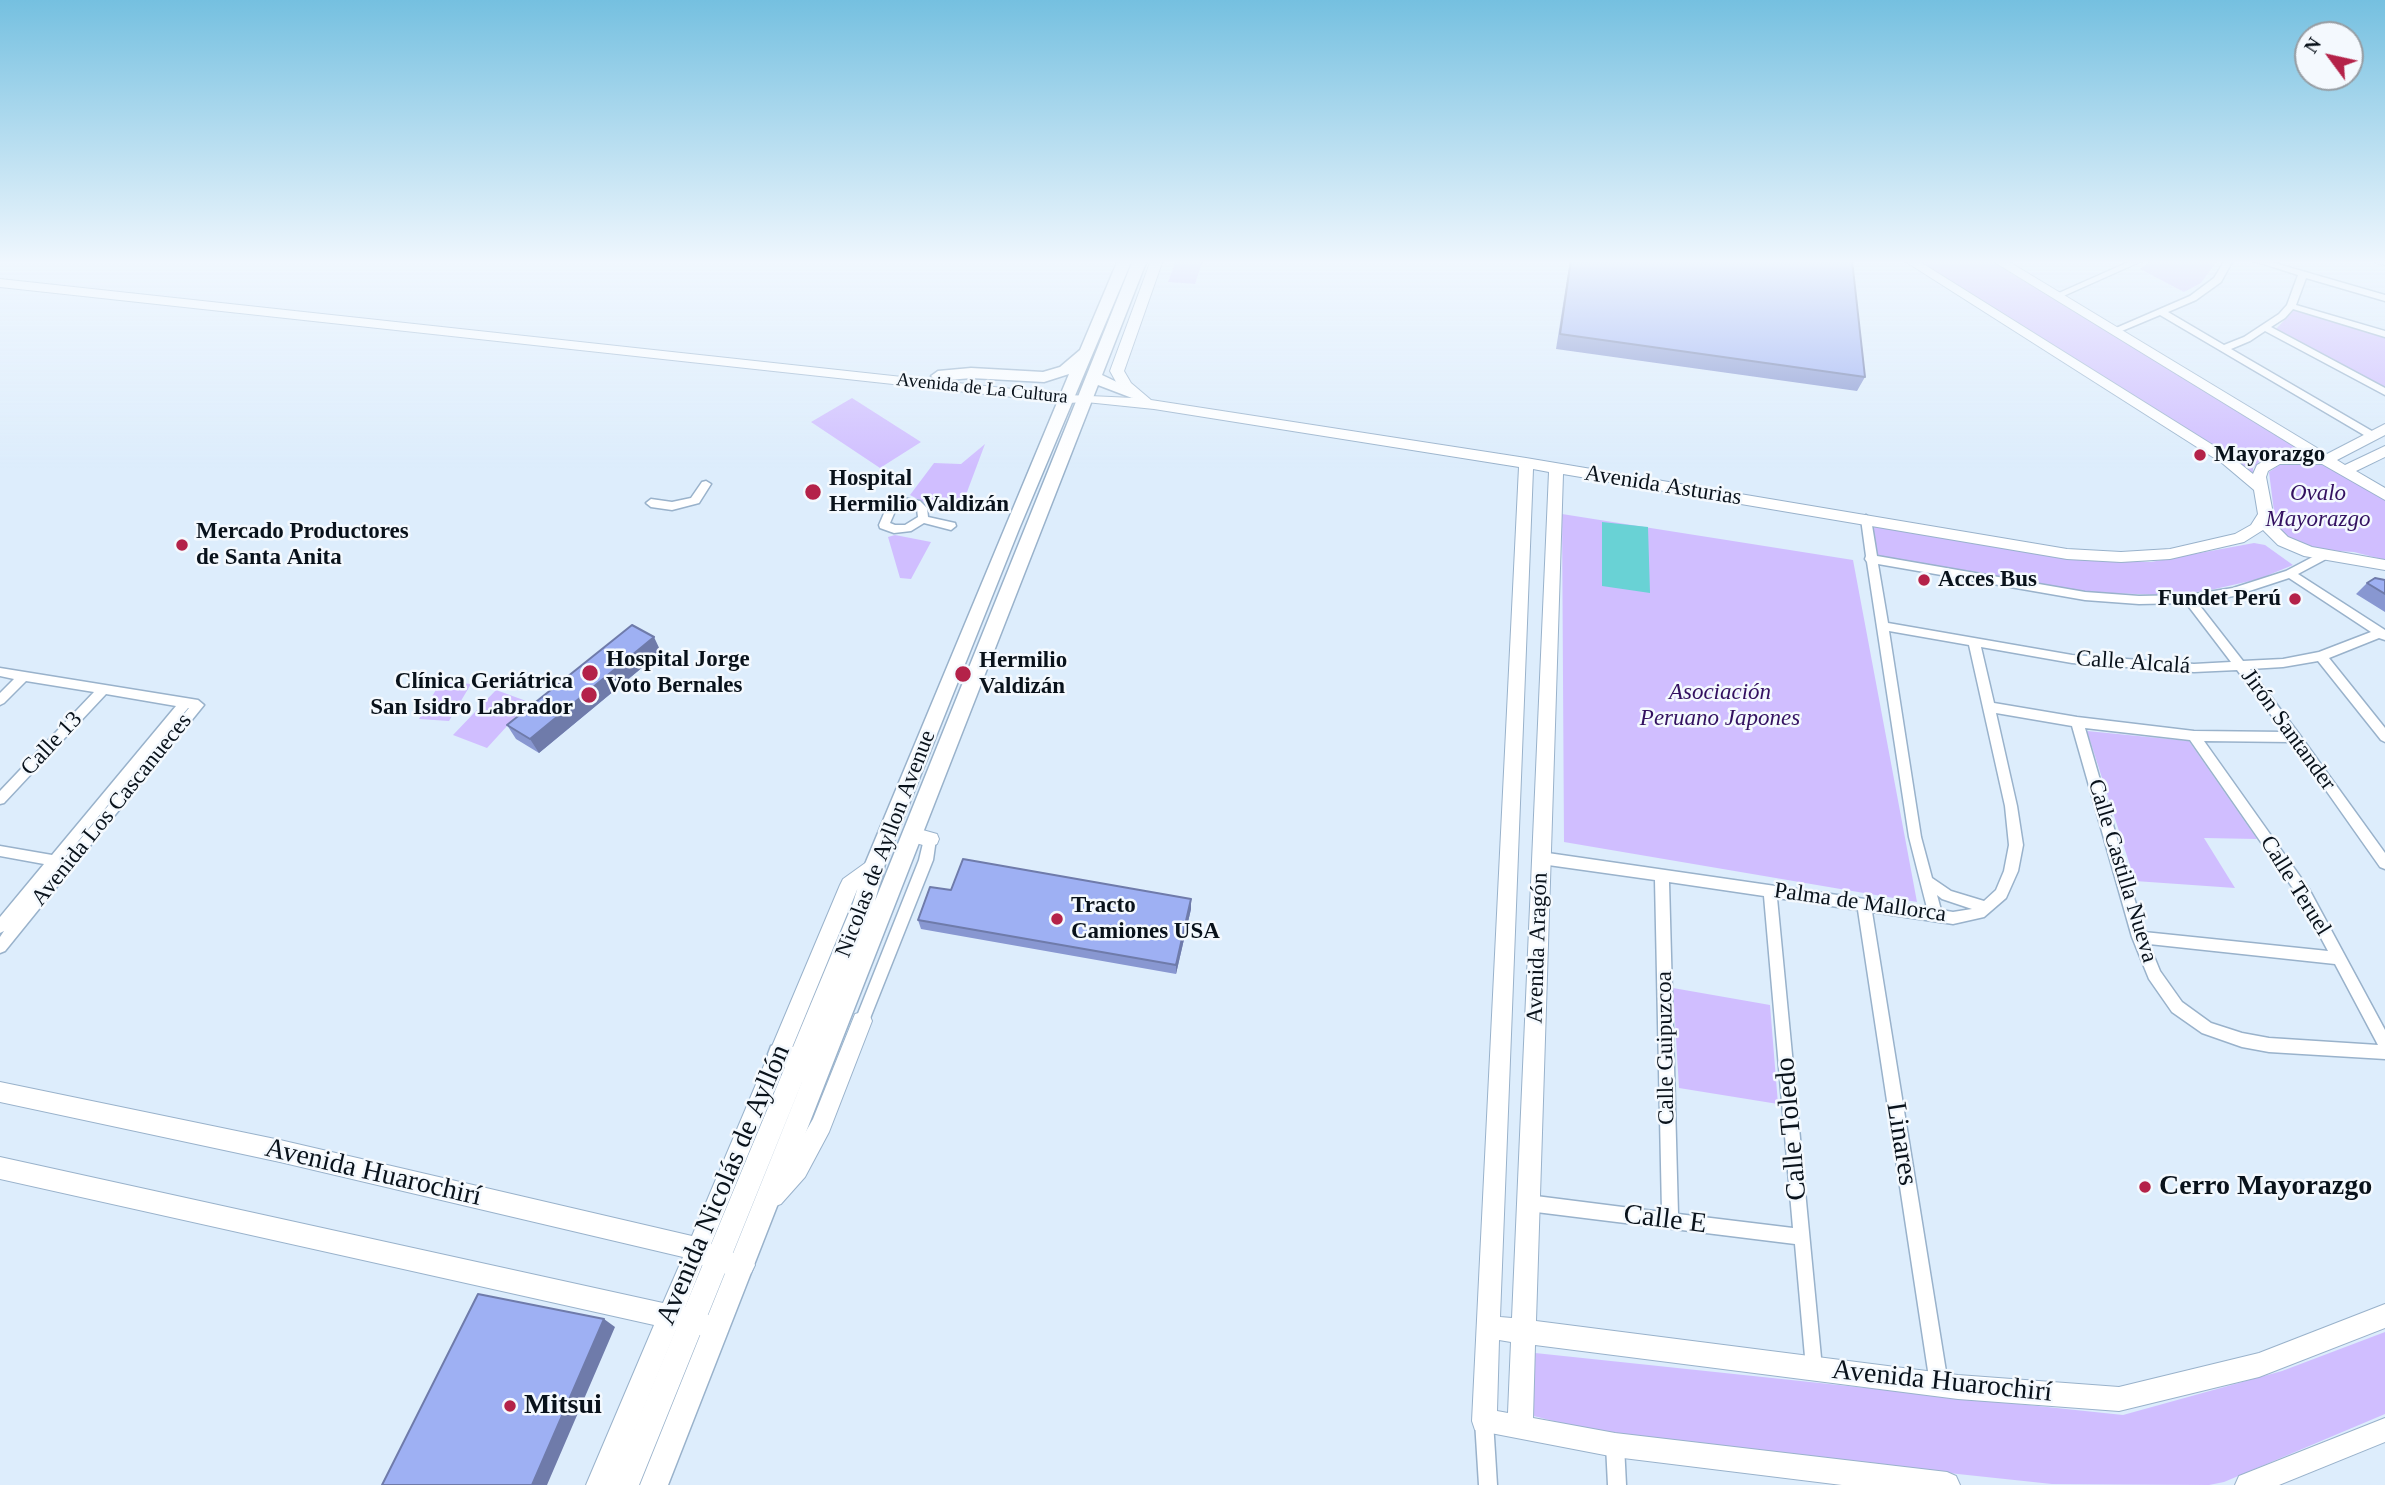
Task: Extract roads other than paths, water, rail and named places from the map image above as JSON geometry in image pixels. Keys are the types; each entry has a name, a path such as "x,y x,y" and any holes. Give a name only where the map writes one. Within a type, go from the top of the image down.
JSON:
{"main road":[{"name":"Avenida de La Cultura","path":"463,329 938,376 1075,396"},
{"name":"Avenida de La Cultura","path":"495,329 1075,396"},
{"name":"Nicolas de Ayllon Avenue","path":"625,1485 694,1322 707,1255 800,1060 921,837 1097,329"},
{"name":"Nicolas de Ayllon Avenue","path":"654,1485 768,1201 800,1060 864,903 875,864 1011,529 1075,396 1093,377 1112,329"},
{"path":"1130,329 1119,359 1120,379 1132,393"},
{"path":"2019,329 2227,460 2261,488"},
{"path":"2111,329 2385,495"},
{"path":"938,376 971,373 1044,377 1065,370 1090,347"},
{"path":"1093,377 1154,405"},
{"name":"Avenida Asturias","path":"1075,396 1154,405 1527,463 2067,554 2121,558 2171,554 2239,538 2256,529 2265,516"},
{"path":"2294,547 2274,534 2265,516 2259,477 2268,463 2291,457 2326,459 2379,432"},
{"path":"2344,471 2385,451"},
{"name":"Avenida Aragón","path":"1484,1421 1527,463"},
{"name":"Avenida Aragón","path":"1520,1427 1556,468"},
{"name":"Avenida Asturias","path":"2239,538 2383,565"},
{"name":"Avenida Nicolás de Ayllón","path":"800,1060 850,885 875,864"},
{"name":"Nicolas de Ayllon Avenue","path":"768,1201 797,1169 821,1125 862,1021"},
{"name":"Avenida Huarochirí","path":"0,1092 280,1151 743,1265"},
{"path":"0,1168 718,1327"},
{"name":"Avenida Nicolás de Ayllón","path":"599,1485 670,1317 707,1255"},
{"name":"Avenida Huarochirí","path":"1488,1327 1939,1384 2044,1395 2133,1398 2259,1365 2385,1316"},
{"path":"1484,1421 1615,1445 1947,1485"},
{"path":"2248,1485 2385,1430"}],"street":[{"path":"2114,331 2118,329"},
{"path":"2192,329 2379,432"},
{"path":"2224,348 2263,329"},
{"path":"2268,329 2385,393"},
{"path":"651,503 673,506 695,501 706,484"},
{"path":"923,519 951,526"},
{"path":"1866,519 1870,559 1915,837 1935,915"},
{"path":"1870,559 2084,596 2139,600 2189,599 2234,592 2290,574 2324,555"},
{"path":"2290,574 2383,634"},
{"name":"Jirón Santander","path":"2189,599 2380,849 2385,863"},
{"name":"Calle Alcalá","path":"1882,626 1974,644 2135,666 2242,666 2321,656 2383,634"},
{"path":"1926,881 1947,895 1985,907 2001,894 2011,871 2016,845 2011,806 1974,644"},
{"path":"2321,656 2385,737"},
{"path":"0,672 103,689"},
{"path":"0,700 24,676"},
{"name":"Avenida Los Cascanueces","path":"0,927 55,861 116,795 191,704 103,689"},
{"name":"Calle 13","path":"0,800 103,689"},
{"path":"1987,707 2077,722 2194,736 2295,737"},
{"name":"Calle Castilla Nueva","path":"2077,722 2139,937 2154,975 2177,1007 2207,1028 2269,1045 2385,1052"},
{"name":"Calle Teruel","path":"2194,736 2304,893 2385,1044"},
{"name":"Avenida Los Cascanueces","path":"0,947 116,795"},
{"name":"Nicolas de Ayllon Avenue","path":"862,1021 926,860 921,837"},
{"path":"0,851 55,861"},
{"name":"Palma de Mallorca","path":"1541,858 1953,918 1979,913 1985,907"},
{"name":"Calle Guipuzcoa","path":"1662,875 1670,1220"},
{"name":"Calle Toledo","path":"1770,890 1814,1368"},
{"name":"Linares","path":"1864,905 1939,1384"},
{"path":"2139,937 2339,958"},
{"name":"Calle E","path":"1528,1203 1801,1237"},
{"path":"1484,1421 1488,1485"},
{"path":"1615,1445 1618,1485"}],"place":[{"name":"Mayorazgo","path":"2200,455"},
{"name":"Hospital Hermilio Valdizán","path":"813,492"},
{"name":"Mercado Productores de Santa Anita","path":"182,545"},
{"name":"Acces Bus","path":"1924,580"},
{"name":"Fundet Perú","path":"2295,599"},
{"name":"Hospital Jorge Voto Bernales","path":"590,673"},
{"name":"Hermilio Valdizán","path":"963,674"},
{"name":"Clínica Geriátrica San Isidro Labrador","path":"589,695"},
{"name":"Tracto Camiones USA","path":"1057,919"},
{"name":"Cerro Mayorazgo","path":"2145,1187"},
{"name":"Mitsui","path":"510,1406"}],"park label":[{"name":"Ovalo Mayorazgo","path":"2318,507"},
{"name":"Asociación Peruano Japones","path":"1720,706"}]}
